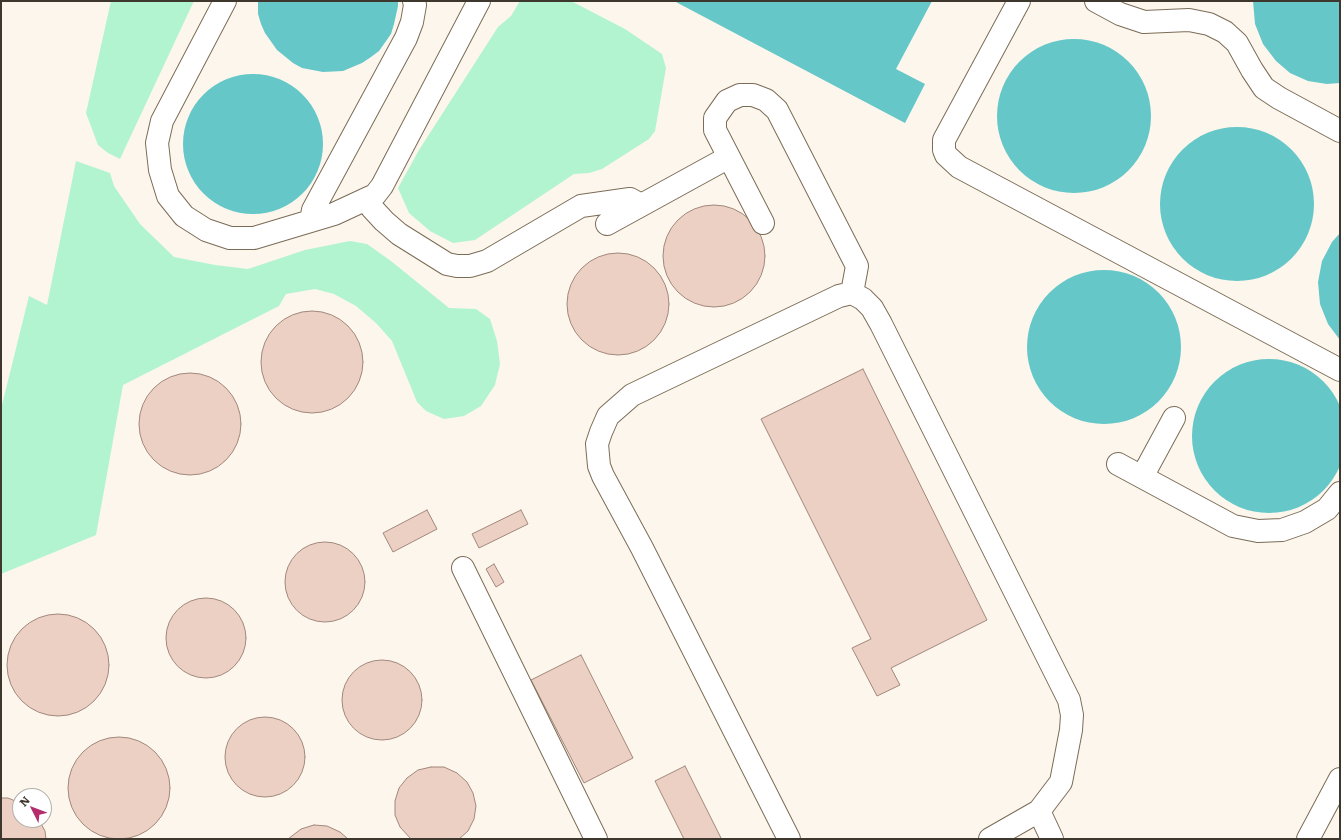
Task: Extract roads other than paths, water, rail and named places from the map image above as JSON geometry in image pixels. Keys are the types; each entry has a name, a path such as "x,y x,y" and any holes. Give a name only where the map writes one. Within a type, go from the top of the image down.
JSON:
{"lane":[{"path":"225,1 162,121 157,143 160,170 168,196 184,216 206,230 230,238 254,238 334,214 375,195 382,186 479,1"},
{"path":"311,221 313,210 406,38 412,22 415,5 414,1"},
{"path":"1019,1 944,140 944,150 946,155 959,167 1340,370"},
{"path":"1096,1 1120,14 1144,22 1190,20 1209,24 1225,32 1236,42 1264,88 1279,98 1340,131"},
{"path":"763,223 714,130 715,118 726,101 740,95 753,95 766,100 777,110 858,266 852,293"},
{"path":"607,224 729,157"},
{"path":"366,199 384,221 400,234 447,264 457,266 470,266 487,261 581,206 630,199 641,205"},
{"path":"789,839 642,548 603,476 599,466 598,444 601,432 608,416 632,395 839,296 852,293 863,298 872,308 881,324 1069,700 1072,715 1071,730 1061,782 1039,811 990,839"},
{"path":"1142,477 1174,418"},
{"path":"1118,464 1233,526 1258,531 1282,530 1305,522 1327,509 1340,493"},
{"path":"463,568 596,839"},
{"path":"1311,838 1340,779"},
{"path":"1039,811 1052,839"}],"water":[{"path":"258,1 398,1 398,6 391,34 379,51 362,63 343,71 323,72 302,68 293,63 277,50 265,33 261,24 258,14"},
{"path":"674,1 932,1 896,69 925,84 905,123"},
{"path":"1253,1 1340,1 1340,83 1327,84 1308,81 1290,73 1276,61 1263,44 1255,24"},
{"path":"1066,39 1082,39 1104,45 1129,61 1145,86 1150,101 1150,131 1145,146 1129,171 1117,180 1096,190 1082,193 1066,193 1052,190 1038,184 1025,176 1014,165 1000,138 997,124 997,108 1000,94 1006,80 1014,67 1025,56 1052,42"},
{"path":"260,74 280,79 303,94 318,117 322,130 322,158 318,171 303,194 280,209 267,213 246,214 226,209 203,194 188,171 184,158 183,137 188,117 203,94 226,79 239,75"},
{"path":"1229,127 1245,127 1267,133 1292,149 1308,174 1313,189 1313,219 1308,234 1292,259 1280,268 1259,278 1245,281 1229,281 1215,278 1201,272 1188,264 1177,253 1163,226 1160,212 1160,196 1163,182 1169,168 1177,155 1188,144 1215,130"},
{"path":"1340,233 1340,340 1328,324 1320,304 1318,282 1322,261 1332,242"},
{"path":"1096,270 1112,270 1134,276 1159,292 1175,317 1180,332 1180,362 1175,377 1159,402 1147,411 1126,421 1112,424 1096,424 1082,421 1068,415 1055,407 1044,396 1030,369 1027,355 1027,339 1030,325 1036,311 1044,298 1055,287 1082,273"},
{"path":"1269,359 1298,365 1312,372 1328,387 1333,393 1340,407 1346,436 1340,465 1333,479 1318,495 1312,500 1298,507 1269,513 1240,507 1226,500 1210,485 1205,479 1198,465 1192,436 1198,407 1205,393 1220,377 1226,372 1240,365"}]}
